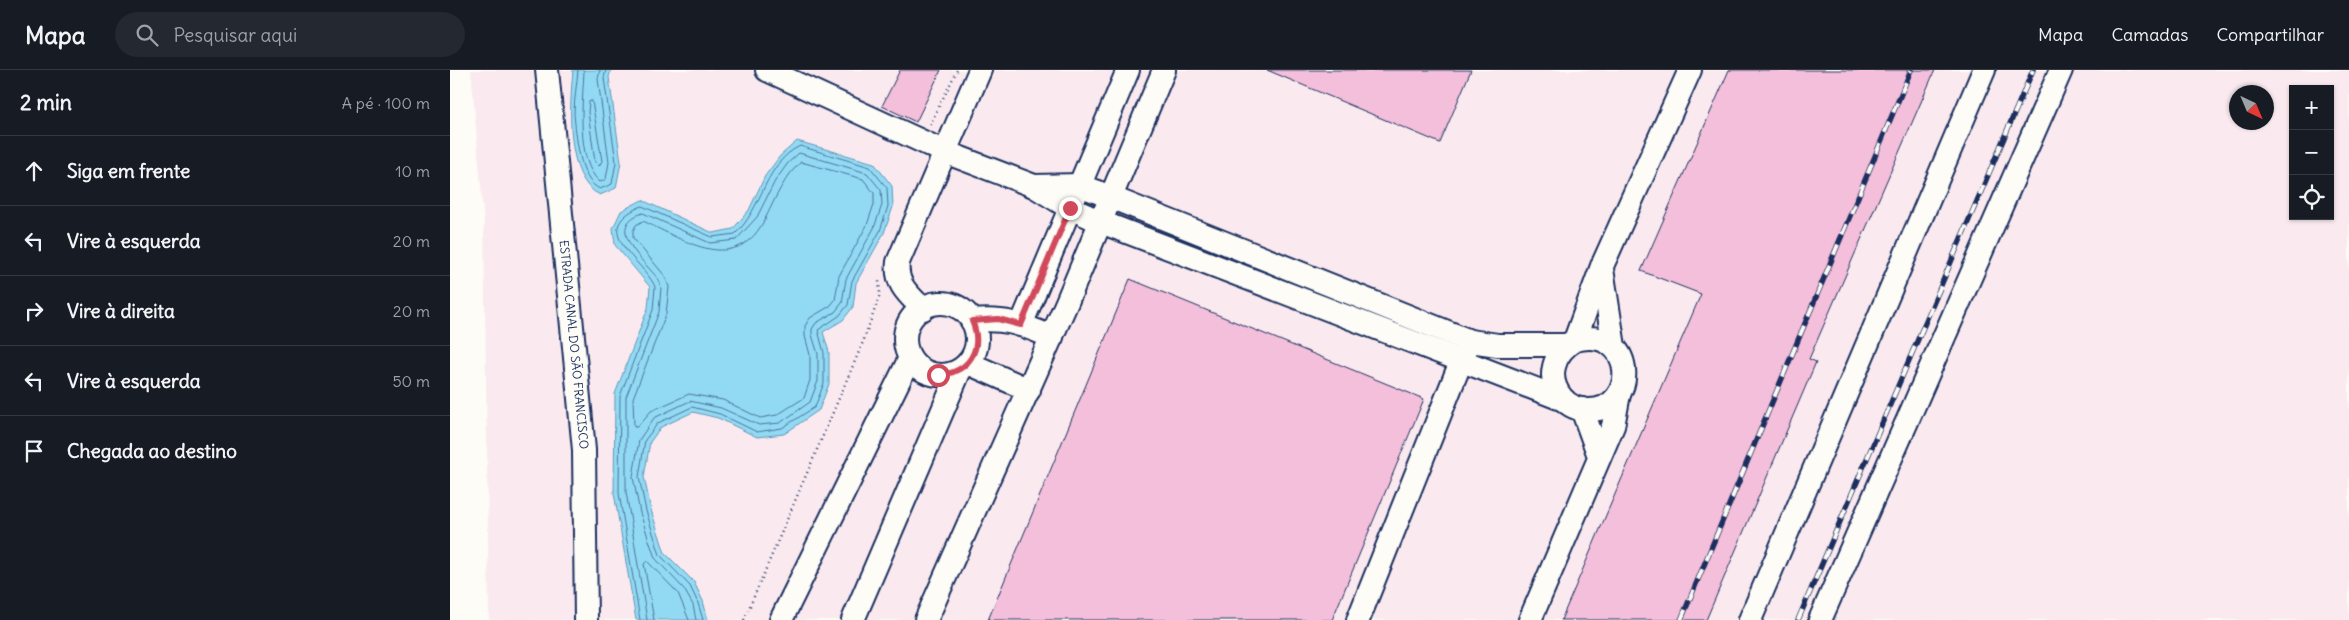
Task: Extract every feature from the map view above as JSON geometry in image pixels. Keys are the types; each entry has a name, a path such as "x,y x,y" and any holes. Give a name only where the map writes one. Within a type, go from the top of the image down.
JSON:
{"street":[{"name":"ESTRADA CANAL DO SÃO FRANCISCO","path":"547,70 584,450 586,620"},
{"path":"767,70 805,78 945,152 1034,186 1070,208 1101,222 1283,292 1465,351 1498,345 1571,342 1596,338 1614,347"},
{"path":"923,309 902,288 897,270 898,262 980,70"},
{"path":"1021,325 1128,70"},
{"path":"926,620 1029,390 1164,70"},
{"path":"1599,456 1573,405 1555,387 1552,372 1554,362 1571,342 1602,266 1690,70"},
{"path":"1750,620 1984,70"},
{"path":"1820,620 2061,70"},
{"path":"1034,186 1080,184 1293,269 1573,405 1603,407 1619,394"},
{"path":"1530,620 1599,456 1614,426 1619,394 1624,380 1624,364 1614,347 1602,266"},
{"path":"1283,292 1293,269"},
{"path":"853,620 964,367 974,353 977,342 976,331 972,321 965,312 955,306 933,304 914,316 907,331 906,348 910,358 927,373 949,374 964,367 1029,390"},
{"path":"972,321 998,319 1052,336"},
{"path":"1358,620 1465,351"},
{"path":"781,620 910,358"}],"path":[{"path":"923,141 958,70"},
{"path":"744,620 861,347 880,295 879,279"}],"shaded area":[{"path":"471,70 2349,70 2349,620 489,620 484,223"}],"water":[{"path":"573,70 611,70 609,77 621,162 616,188 600,195 588,186 580,173 575,157 571,120"},
{"path":"797,141 874,163 892,186 893,207 884,233 856,283 853,307 843,320 823,332 829,352 829,384 819,410 784,434 757,437 718,418 693,412 661,427 650,442 644,477 651,510 665,553 694,582 703,601 708,620 636,620 614,493 615,394 648,308 650,287 615,245 613,228 621,211 642,200 713,233 733,229 749,210 765,176 780,156"}],"building":[{"path":"900,70 941,70 916,122 882,106"},
{"path":"1267,70 1471,70 1440,143"},
{"path":"1729,70 1935,70 1809,359 1816,362 1706,620 1561,620 1701,294 1641,271"},
{"path":"1130,279 1424,399 1332,620 988,620"}],"railway":[{"path":"1681,620 1911,70"},
{"path":"1798,620 2033,70"}],"route":[{"path":"938,375 960,370 968,363 974,353 977,342 976,331 972,321 998,319 1021,325 1070,208"}]}
